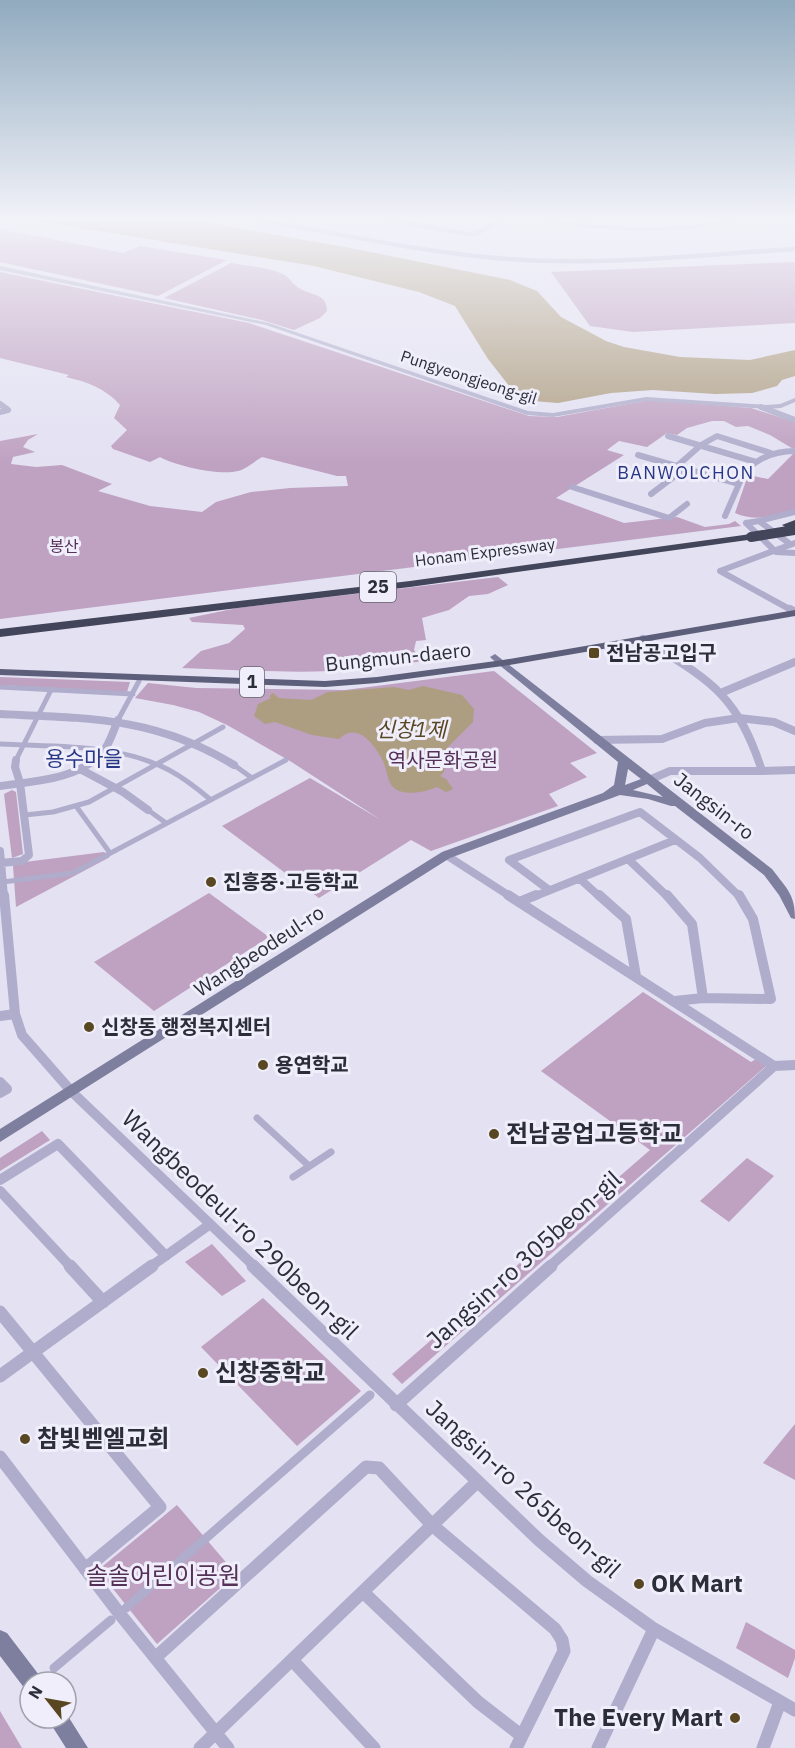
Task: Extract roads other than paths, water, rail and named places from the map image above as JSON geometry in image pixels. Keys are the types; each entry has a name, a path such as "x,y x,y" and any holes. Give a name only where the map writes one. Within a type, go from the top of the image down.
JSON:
{"highway":[{"name":"Honam Expressway","path":"0,633 410,584 748,531 793,527"},
{"name":"Honam Expressway","path":"0,627 643,549 748,531"}],"main road":[{"name":"Bungmun-daero","path":"0,665 233,676 374,675 642,639 793,610"},
{"name":"Bungmun-daero","path":"0,672 325,684 376,680 793,610"},
{"name":"Jangsin-ro","path":"499,660 597,740 768,872 785,894 795,915"},
{"path":"605,796 619,786 624,761"},
{"name":"Wangbeodeul-ro","path":"0,1136 446,855 649,780"},
{"path":"619,791 660,798 684,807"},
{"path":"0,1640 23,1670"},
{"path":"65,1730 78,1748"}],"street":[{"name":"Pungyeongjeong-gil","path":"160,302 267,324 527,413 552,415 620,402 657,399 761,407 781,406 795,400"},
{"path":"0,404 8,410 0,412"},
{"name":"Pungyeongjeong-gil","path":"761,407 795,420"},
{"path":"668,436 756,462"},
{"path":"676,466 701,445 717,436 771,453"},
{"path":"725,516 740,478 756,462 771,453 795,451"},
{"path":"638,455 739,484"},
{"path":"651,494 684,469"},
{"path":"572,487 669,518 687,504"},
{"path":"795,513 759,520 748,531 776,552 795,553"},
{"path":"759,520 793,544 776,552 741,561 720,571 793,610"},
{"path":"642,639 705,677 723,692 745,720 762,771"},
{"path":"723,692 795,662"},
{"path":"0,786 56,777 80,769 105,748 139,681"},
{"path":"0,687 133,694"},
{"path":"1,863 22,861 29,855 20,783 15,767 16,760 51,690"},
{"path":"0,714 118,720 156,727 196,742 252,778"},
{"path":"597,740 663,739 681,735 704,724 724,720 769,721 785,725 795,731"},
{"path":"25,815 76,806 116,788 223,727"},
{"path":"0,744 105,748 158,765 181,777 211,800"},
{"path":"2,893 73,873 286,760"},
{"path":"80,769 116,788 166,823"},
{"path":"649,780 670,771 795,770"},
{"path":"76,806 110,853"},
{"path":"549,890 509,860 640,812 741,897 749,912 771,999 703,998 675,1001"},
{"path":"519,902 675,840"},
{"name":"Wangbeodeul-ro 290beon-gil","path":"0,851 2,893 15,1014 22,1035 72,1092 209,1225 375,1392"},
{"path":"446,855 774,1066 795,1065"},
{"path":"628,859 678,906 692,924 703,998"},
{"path":"580,879 626,919 636,976"},
{"path":"0,1016 15,1014"},
{"name":"Jangsin-ro 305beon-gil","path":"396,1405 774,1066"},
{"path":"0,1082 7,1089 0,1094"},
{"path":"257,1118 309,1166"},
{"path":"0,1180 58,1144 166,1256"},
{"path":"293,1177 330,1152"},
{"path":"0,1191 103,1302"},
{"path":"0,1376 209,1225"},
{"path":"0,1312 160,1507 85,1569"},
{"path":"126,1608 375,1392"},
{"name":"Jangsin-ro 265beon-gil","path":"375,1392 396,1405 539,1540 587,1581 654,1629 795,1710"},
{"path":"0,1457 154,1658 228,1748"},
{"path":"154,1658 366,1467 379,1468 432,1525 555,1629 562,1639 564,1651 519,1742 363,1592"},
{"path":"200,1748 477,1482"},
{"path":"54,1668 111,1620"},
{"path":"598,1748 654,1629"},
{"path":"292,1660 374,1748"},
{"path":"763,1748 780,1702"}],"water":[{"path":"444,302 547,302 561,317 606,341 624,347 680,357 750,360 795,350 795,376 782,380 777,386 752,393 715,394 653,390 611,393 558,403 533,401 523,398 510,387 488,359 455,306"},
{"name":"신창1제","path":"423,686 462,695 474,709 473,722 447,748 444,772 440,776 446,779 453,789 446,792 437,787 415,793 397,790 391,784 383,761 375,748 359,734 346,734 339,739 312,735 275,722 265,724 254,716 258,704 271,698 269,696 273,693 279,698 311,700 328,692 394,687 409,690"}],"place":[{"name":"전남공고입구","path":"594,653"},
{"name":"진흥중·고등학교","path":"211,882"},
{"name":"신창동 행정복지센터","path":"89,1027"},
{"name":"용연학교","path":"263,1065"},
{"name":"전남공업고등학교","path":"494,1134"},
{"name":"신창중학교","path":"203,1373"},
{"name":"참빛벧엘교회","path":"25,1439"},
{"name":"OK Mart","path":"639,1584"},
{"name":"The Every Mart","path":"735,1718"}],"district":[{"name":"BANWOLCHON","path":"686,473"},
{"name":"용수마을","path":"84,759"}],"park label":[{"name":"봉산","path":"64,546"},
{"name":"역사문화공원","path":"443,760"},
{"name":"솔솔어린이공원","path":"163,1576"}]}
